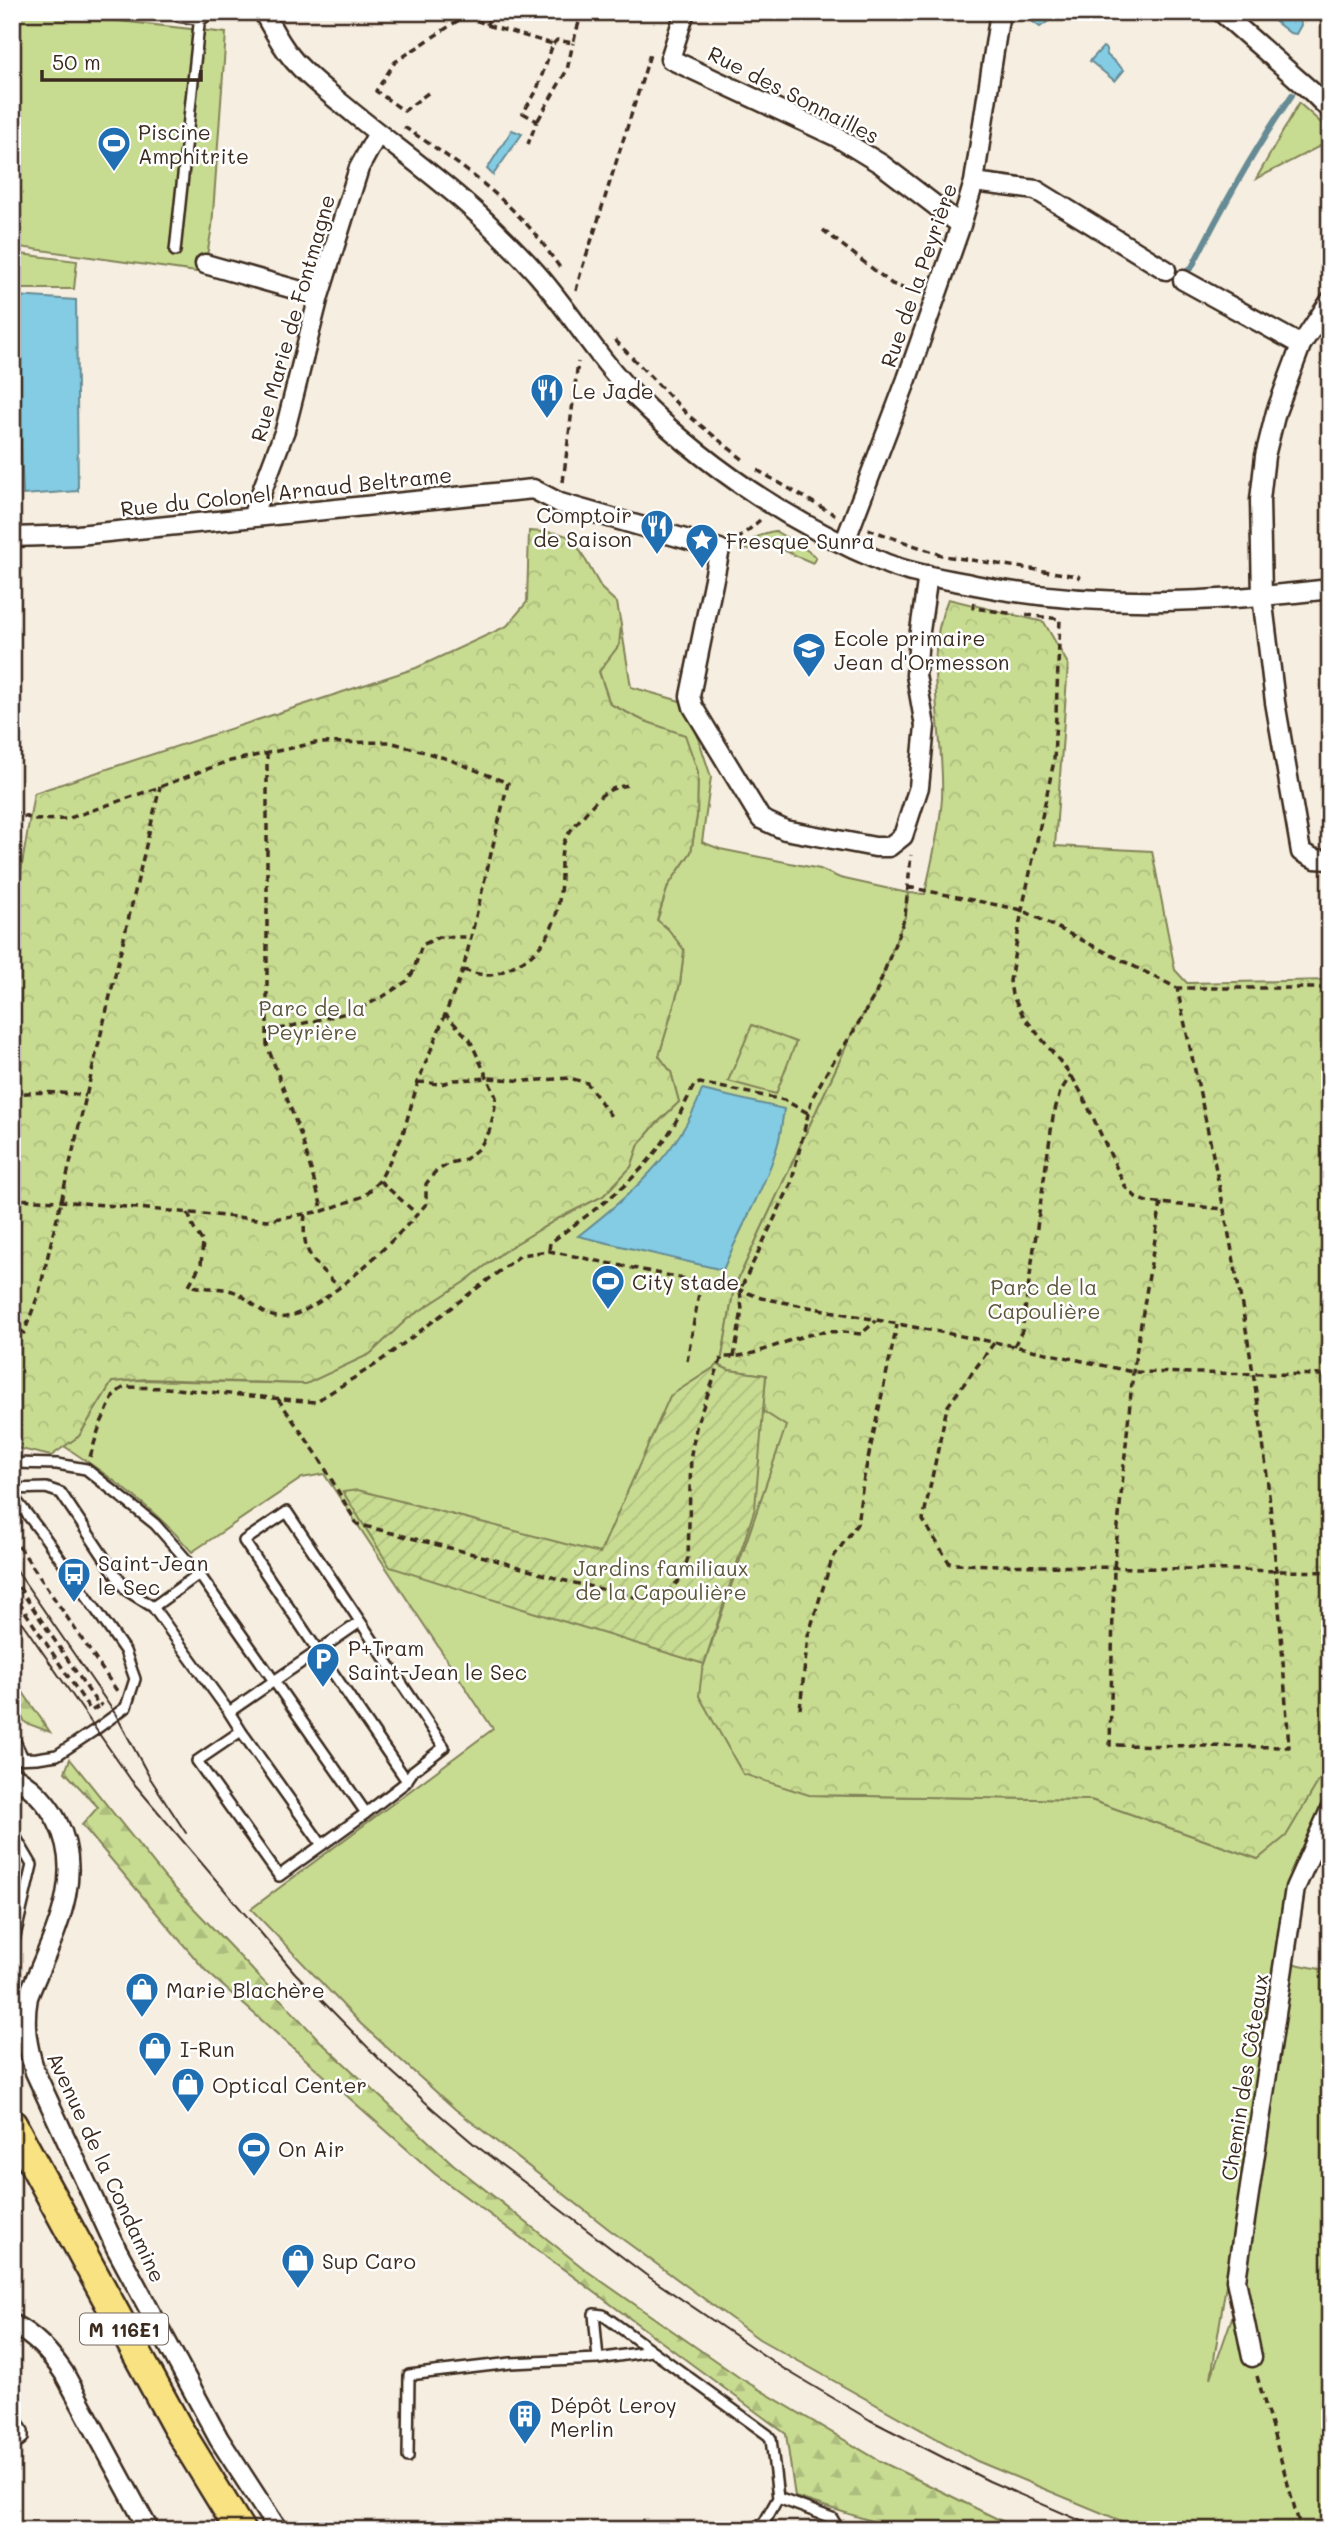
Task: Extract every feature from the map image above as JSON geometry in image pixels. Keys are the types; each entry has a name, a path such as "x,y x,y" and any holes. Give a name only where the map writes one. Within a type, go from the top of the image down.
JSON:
{"main road":[{"name":"M 116E1","path":"12,2124 177,2427 240,2530"}],"street":[{"path":"180,12 200,15"},
{"path":"263,12 298,66 478,215 538,274 627,388 686,444 774,508 821,535 889,565 1027,595 1126,603 1192,601 1330,589"},
{"name":"Rue des Sonnailles","path":"685,12 670,59 835,136 881,164 961,225"},
{"name":"Rue de la Peyrière","path":"844,544 880,452 974,182 1000,12"},
{"path":"1222,12 1330,110"},
{"name":"Rue Marie de Fontmagne","path":"252,517 285,430 319,296 359,168 378,133"},
{"path":"974,182 1036,190 1166,270"},
{"path":"205,264 319,296"},
{"path":"1183,280 1301,345"},
{"path":"1330,301 1301,345 1276,412 1265,456 1261,500 1262,596 1275,702 1301,852 1315,859 1330,860"},
{"name":"Rue du Colonel Arnaud Beltrame","path":"12,537 78,534 534,489 559,503 720,549"},
{"path":"720,549 690,696 701,724 761,819 785,830 875,848 890,847 903,835 919,787 925,726 916,675 928,575"},
{"name":"Avenue de la Condamine","path":"12,1775 38,1795 52,1812 67,1843 70,1860 67,1896 19,2003 35,2072 116,2248 219,2439 278,2530"},
{"name":"Chemin des Côteaux","path":"1252,2357 1236,2280 1295,1888 1330,1810"},
{"path":"12,2323 31,2334 64,2373 149,2530"}],"lane":[{"path":"175,251 200,15"},
{"path":"12,1463 57,1464 86,1469 155,1524 200,1574 366,1813"},
{"path":"12,1489 46,1488 61,1493 126,1590 153,1607 322,1845"},
{"path":"12,1495 125,1651 135,1679 126,1707 57,1755 12,1759"},
{"path":"241,1731 197,1761 279,1876 407,1782 413,1771 444,1747 286,1512 244,1541 407,1782"},
{"path":"153,1607 200,1574"},
{"path":"229,1712 360,1622"},
{"path":"12,1735 23,1758"},
{"path":"12,1831 32,1865 12,1949"},
{"path":"598,2359 594,2315 603,2315 768,2435 771,2439 778,2498 764,2523 748,2530"},
{"path":"408,2457 409,2375 511,2363 598,2359 651,2351"},
{"path":"12,2411 23,2431 23,2438 12,2447"},
{"path":"778,2498 832,2518 839,2530"}],"path":[{"path":"487,25 490,12"},
{"path":"528,144 537,121 566,69 582,12"},
{"path":"428,93 404,111 376,91 395,62 466,14 487,25 553,44"},
{"path":"537,121 523,113 536,92 553,44 557,40 573,43"},
{"path":"583,300 576,290 586,251 596,227 652,47"},
{"path":"823,230 892,284 934,301"},
{"path":"559,503 579,364 567,344 582,333"},
{"path":"614,339 689,416 750,466 822,509 852,523 944,556 1078,576 1093,600"},
{"path":"720,549 739,538 774,508"},
{"path":"976,585 973,608 1060,619 1055,761 1022,910 1010,981 1012,995 1024,1017 1082,1094 1126,1188 1137,1198 1147,1202 1225,1209"},
{"path":"12,811 34,820 66,819 226,762 315,743 390,742 449,759 508,783 463,970 418,1082 402,1137 380,1180 364,1196 323,1211 268,1220 12,1199"},
{"path":"267,752 267,1045 302,1136 323,1211"},
{"path":"463,970 488,977 532,956 539,949 560,906 562,852 566,839 594,803 611,787 628,785"},
{"path":"12,1321 24,1333 39,1293 160,787"},
{"path":"734,1357 742,1310 740,1290 791,1184 812,1098 876,993 905,916 909,863 915,842 903,835"},
{"path":"908,887 1022,910 1177,988 1330,988"},
{"path":"267,1032 355,1011 407,981 422,945 439,937 471,937"},
{"path":"1161,1203 1133,1372 1114,1568 1110,1745 1289,1747 1276,1572 1254,1375 1225,1209 1177,988"},
{"path":"187,1212 203,1242 201,1264 189,1285 202,1289 220,1287 239,1293 250,1304 276,1318 296,1314 311,1307 339,1287 374,1258 418,1214 426,1204 426,1184 435,1172 450,1163 466,1159 480,1147 489,1132 496,1097 489,1078 470,1040 445,1014"},
{"path":"1014,1346 1022,1331 1053,1117 1060,1092 1070,1076"},
{"path":"418,1082 441,1084 455,1080 489,1078 526,1081 570,1078 587,1083 613,1119"},
{"path":"549,1251 550,1243 630,1179 653,1156 678,1120 694,1085 700,1083 784,1100 808,1114"},
{"path":"12,1095 22,1093 86,1096"},
{"path":"380,1180 418,1214"},
{"path":"305,1214 304,1246 310,1257 339,1287"},
{"path":"86,1469 100,1425 115,1393 125,1387 166,1388 315,1402 397,1350 521,1255 549,1251 740,1290 761,1298 1014,1346 1133,1372 1330,1375"},
{"path":"12,1279 12,1289"},
{"path":"687,1361 701,1282"},
{"path":"277,1399 318,1456 357,1524 562,1580 651,1599 669,1591 681,1578 688,1558 691,1454 697,1423 722,1357 751,1355 812,1334 837,1331 861,1334 876,1321"},
{"path":"800,1709 808,1636 831,1559 857,1524 863,1482 897,1325"},
{"path":"994,1343 947,1407 923,1520 950,1564 1330,1572"},
{"path":"12,1536 118,1693 112,1697"},
{"path":"12,1577 99,1706"},
{"path":"12,1592 91,1711 106,1701"},
{"path":"1252,2357 1301,2530"}],"green space":[{"name":"Piscine Amphitrite","path":"12,12 39,12 226,33 212,227 204,273 12,246"},
{"path":"1299,103 1330,131 1330,141 1256,179"},
{"path":"12,253 77,261 74,289 13,289"},
{"name":"Parc de la Peyrière","path":"529,531 558,533 573,538 602,589 617,603 621,625 619,645 599,672 610,704 642,720 685,735 698,772 697,816 691,852 668,886 657,920 668,929 684,950 680,984 659,1056 671,1072 679,1102 639,1144 631,1167 603,1196 507,1249 464,1282 407,1319 370,1354 306,1384 146,1379 112,1382 79,1436 51,1456 12,1447 12,924 34,793 416,668 507,626 527,602"},
{"path":"775,531 816,557 813,563 776,547 740,550 765,533"},
{"name":"Parc de la Capoulière","path":"948,599 1044,622 1068,664 1055,846 1152,851 1175,970 1187,983 1330,980 1330,1745 1321,1777 1286,1836 1258,1859 1091,1800 809,1795 743,1774 699,1696 702,1671 786,1426 763,1411 766,1375 729,1370 718,1365 722,1357 734,1288 852,1034 876,993 905,917 908,893 925,894 942,798 935,672 940,623"},
{"path":"621,625 631,687 680,701 690,713 711,777 702,842 720,849 820,869 840,878 908,893 905,917 876,993 852,1034 734,1288 722,1357 718,1365 855,1325 779,1447 702,1671 809,1795 1091,1800 1258,1859 1321,1777 1330,1745 1330,1786 1286,1885 1259,2079 1211,2378 1246,2277 1290,1963 1330,1971 1330,2530 1143,2530 977,2461 759,2339 610,2230 455,2109 361,2024 251,1909 493,1729 324,1474 302,1478 192,1552 132,1495 64,1446 79,1436 112,1382 139,1380 305,1384 370,1354 407,1319 464,1282 507,1249 603,1196 631,1167 639,1144 679,1102 671,1072 659,1056 680,984 684,950 657,921 668,886 691,852 697,816 698,772 642,720 610,704 599,671 619,645"},
{"path":"752,1025 796,1042 776,1094 728,1081"},
{"name":"Jardins familiaux de la Capoulière","path":"718,1365 729,1370 766,1375 755,1508 704,1664 390,1567 343,1492 358,1490 600,1553 670,1396"},
{"path":"12,1676 50,1732 26,1723 12,1704"},
{"path":"70,1759 166,1879 323,2044 453,2164 587,2271 740,2378 880,2461 1020,2530 900,2530 795,2497 786,2434 435,2174 205,1970 82,1825 98,1807 65,1772"}],"water":[{"path":"1029,12 1047,12 1050,20 1040,27 1029,19"},
{"path":"1273,12 1289,15 1299,14 1301,25 1296,34 1290,33 1272,19"},
{"path":"1103,47 1107,55 1124,70 1115,81 1090,61"},
{"path":"512,130 522,134 493,175 487,169"},
{"path":"15,296 76,300 78,491 23,495"},
{"path":"702,1090 784,1109 780,1138 772,1163 723,1270 578,1236 615,1206 666,1154 692,1113"}],"waterway":[{"path":"1186,272 1192,267 1239,179 1292,95"}],"tram line":[{"path":"12,1564 116,1715 150,1778 186,1833"},
{"path":"12,1608 131,1780 295,1973 391,2071 474,2144 646,2275 781,2367 870,2420 989,2481 1102,2530"}],"place":[{"name":"Piscine Amphitrite","path":"114,173"},
{"name":"Le Jade","path":"547,420"},
{"name":"Comptoir de Saison","path":"657,556"},
{"name":"Fresque Sunra","path":"702,570"},
{"name":"Ecole primaire Jean d'Ormesson","path":"809,679"},
{"name":"City stade","path":"608,1311"},
{"name":"Saint-Jean le Sec","path":"74,1604"},
{"name":"P+Tram Saint-Jean le Sec","path":"323,1689"},
{"name":"Marie Blachère","path":"142,2019"},
{"name":"I-Run","path":"155,2078"},
{"name":"Optical Center","path":"188,2114"},
{"name":"On Air","path":"254,2178"},
{"name":"Sup Caro","path":"298,2290"},
{"name":"Dépôt Leroy Merlin","path":"525,2446"}]}
